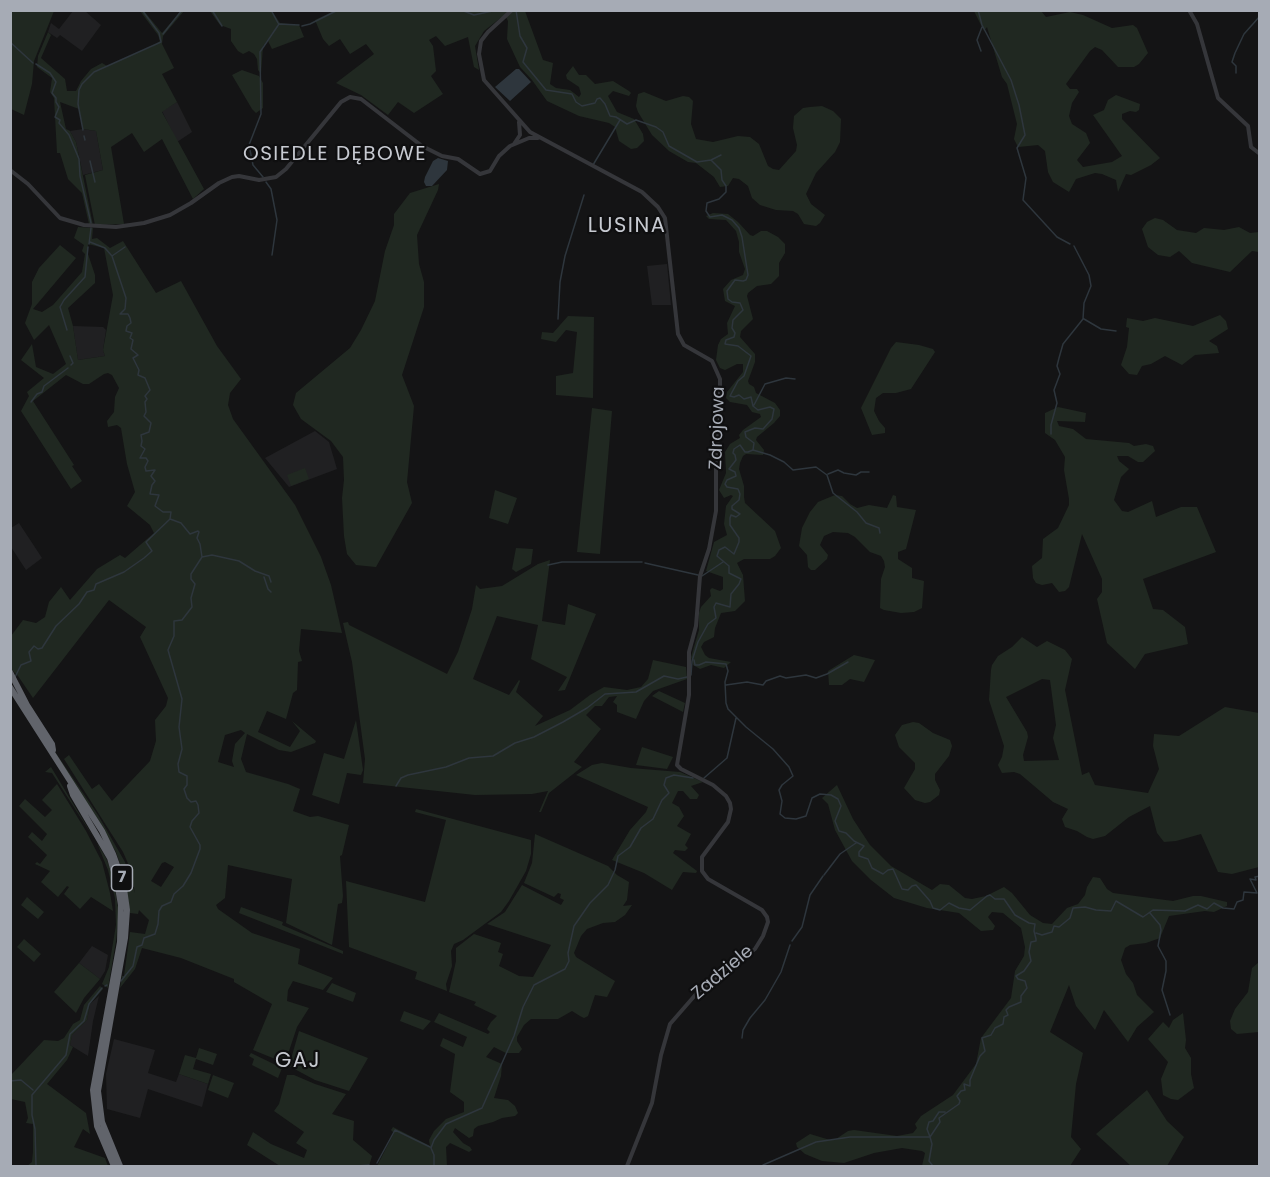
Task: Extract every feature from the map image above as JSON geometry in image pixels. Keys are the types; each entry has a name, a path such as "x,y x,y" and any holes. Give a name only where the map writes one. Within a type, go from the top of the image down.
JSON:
{"highway":[{"name":"7","path":"10,672 27,705 52,744 54,757"},
{"name":"7","path":"10,687 67,777 73,795 107,852 119,889 121,928 98,1096 103,1127 120,1167"},
{"name":"7","path":"113,992 95,1071 93,1101 97,1126 114,1167"}],"street":[{"path":"1189,10 1197,24 1218,98 1248,126 1251,147 1260,154"},
{"path":"511,11 483,37 479,54 482,76 486,84 526,129 520,133 514,144"},
{"path":"10,170 28,184 60,218 93,227 116,227 144,223 170,215 213,186 232,177 259,180 276,177 286,169 340,102 350,97 361,99 422,146 442,156 463,162 480,174 490,171 501,153 527,139 530,132"},
{"path":"519,122 520,133 527,139"},
{"name":"Zdrojowa","path":"526,129 642,192 658,207 665,218 678,334 684,345 710,358 718,372 720,387 716,511 709,549 700,576 696,626 689,652 689,691 683,733"},
{"name":"Zdrojowa","path":"527,139 539,138"},
{"name":"Zadziele","path":"627,1167 652,1103 661,1055 670,1024 697,993 755,948 768,922 762,910 708,879 702,871 702,857 728,822 731,809 726,796 713,785 678,767 677,760 683,733"}],"shaded area":[{"path":"11,10 54,11 34,61 32,84 24,115 11,109"},
{"path":"336,10 525,11 543,60 553,63 550,84 556,88 570,90 579,97 581,94 579,87 567,79 566,75 573,66 579,75 586,75 595,84 613,81 631,93 629,96 613,91 608,96 617,112 634,119 643,134 644,141 637,148 631,149 619,141 615,127 609,123 579,116 547,101 520,67 507,39 508,21 503,16 484,31 475,46 479,70 474,67 468,37 445,46 436,36 429,40 433,46 436,71 431,76 443,94 414,113 398,102 388,115 361,95 336,83 374,54 366,44 350,54 340,39 329,46 323,39 315,20"},
{"path":"73,11 85,11 101,25 82,51 60,35 57,38 48,32 51,23 59,29"},
{"path":"140,11 144,11 162,33 181,11 184,11 163,36 162,44 174,68 162,74 177,102 162,112 204,189 193,199 162,139 144,152 132,133 111,147 124,224 95,225 85,175 103,170 96,131 83,129 79,109 60,102 66,129 70,131 76,142 93,225 89,224 82,193 68,179 60,153 57,153 54,98 50,92 52,78 37,67 38,56 48,32 51,35 41,58 65,79 67,91 76,91 91,69 102,63 107,66 160,41"},
{"path":"210,11 272,11 280,23 299,25 304,37 272,49 268,41 279,24 263,46 261,74 254,54 249,51 243,54 238,51 231,41 231,29 220,25"},
{"path":"974,11 1041,11 1046,17 1070,12 1083,15 1112,28 1133,25 1137,28 1148,53 1134,67 1118,67 1102,50 1095,47 1066,84 1070,89 1077,89 1079,92 1072,103 1069,116 1072,124 1086,133 1090,143 1077,160 1083,167 1112,162 1122,156 1093,115 1104,110 1108,100 1116,95 1140,104 1139,110 1122,114 1122,119 1160,158 1131,175 1126,174 1118,192 1116,180 1102,174 1095,173 1076,179 1069,192 1053,182 1048,172 1045,151 1038,145 1018,147 1014,139 1017,124 1007,84 1002,77 987,27 984,31"},
{"path":"519,69 531,82 510,101 495,87"},
{"path":"242,70 259,76 263,83 263,108 256,113 232,75"},
{"path":"644,92 666,101 683,96 689,97 693,101 691,124 696,139 713,142 738,136 750,137 759,144 768,166 779,170 796,151 794,116 803,108 810,107 822,106 833,111 841,119 840,142 835,152 816,173 806,194 811,204 825,215 820,223 816,226 804,224 798,214 793,211 776,210 760,205 752,198 748,186 739,179 733,178 728,186 720,187 714,177 696,163 688,162 669,151 652,135 638,112 636,106 638,94"},
{"path":"177,102 192,132 177,142 162,111"},
{"path":"83,129 96,131 103,170 83,175 76,142 70,131"},
{"path":"438,158 448,161 447,170 432,186 426,186 425,177 433,161"},
{"path":"439,184 417,235 419,264 424,282 424,307 402,375 414,406 407,482 412,503 376,567 356,565 347,554 344,536 343,457 331,441 301,419 293,405 296,393 350,348 361,330 375,301 385,251 394,225 394,214 410,193"},
{"path":"713,213 728,214 750,235 767,231 785,244 785,253 779,263 779,276 771,284 757,286 748,293 753,319 741,331 740,337 755,354 749,384 754,387 756,393 775,403 780,410 780,416 757,437 756,440 764,450 763,455 746,454 740,463 745,503 775,531 781,548 770,559 744,559 737,563 743,575 745,601 735,611 721,613 714,637 704,642 701,647 709,658 731,662 724,668 711,665 700,669 693,665 691,657 699,630 699,613 701,607 711,596 712,588 720,591 723,589 723,577 706,571 714,542 727,535 724,524 726,506 733,496 724,498 719,490 726,473 725,452 730,444 740,438 739,435 743,430 761,417 760,414 752,412 747,405 730,402 726,398 727,392 743,372 743,364 737,364 725,370 720,368 716,360 718,345 721,339 728,334 727,323 735,306 725,301 723,289 731,280 743,275 745,269 739,252 736,231 726,220 709,219 706,216"},
{"path":"1155,218 1163,220 1177,230 1196,233 1204,228 1224,230 1239,227 1250,233 1259,232 1259,252 1252,251 1230,272 1192,263 1179,251 1170,257 1158,255 1148,247 1142,229 1147,222"},
{"path":"78,227 93,228 92,239 97,238 110,248 123,241 156,293 181,281 217,346 241,379 230,393 228,405 233,419 295,505 321,557 331,585 342,633 301,629 299,651 302,661 298,662 297,690 293,693 286,719 267,711 258,732 290,747 300,731 292,721 316,741 315,743 291,752 279,750 247,734 241,759 246,772 300,789 293,811 349,825 340,856 343,896 342,903 338,904 332,945 286,923 292,879 228,865 225,898 216,905 218,909 252,933 300,949 298,964 333,978 323,990 293,981 288,990 287,1001 309,1008 297,1027 285,1063 253,1050 272,1004 234,982 234,979 181,958 142,948 135,969 120,988 122,976 124,976 130,932 145,934 149,920 139,910 138,914 130,913 124,875 116,852 47,740 98,815 125,862 135,893 130,868 123,852 64,759 69,755 92,789 99,784 112,801 150,761 156,741 155,720 166,706 168,698 140,637 146,627 109,600 33,698 11,669 11,636 23,620 36,623 45,617 49,602 61,587 70,600 97,569 120,555 125,558 154,533 150,525 127,506 135,492 127,464 121,428 117,425 108,427 107,421 114,412 115,397 119,388 112,375 104,374 89,384 83,384 66,375 33,401 82,481 71,489 21,411 29,396 27,392 44,378 21,360 32,344 36,367 53,374 66,364 49,325 34,340 25,323 32,304 32,282 39,268 60,245 76,258 33,309 42,312 53,305 82,272 84,245 74,238","holes":["88,244 104,248 113,295 103,350 105,356 78,360 68,308 95,283","241,730 245,733 235,744 232,761 234,767 218,762 225,735","165,862 174,867 161,887 151,881 162,863"]},
{"path":"667,264 671,305 652,305 647,266"},
{"path":"1220,315 1226,321 1228,329 1209,341 1217,346 1219,353 1195,355 1182,365 1165,356 1142,366 1137,375 1129,374 1121,365 1127,347 1129,328 1126,327 1127,318 1143,321 1155,318 1193,326"},
{"path":"568,316 594,317 593,398 556,395 556,376 573,373 577,332 566,330 556,342 541,339 542,332 553,333"},
{"path":"73,326 103,327 106,330 103,350 105,356 78,360"},
{"path":"896,342 919,345 933,349 935,352 911,389 896,393 883,393 876,398 874,411 885,428 885,433 872,435 861,408"},
{"path":"1058,407 1086,413 1085,422 1057,421 1059,426 1073,429 1086,439 1129,443 1134,446 1146,444 1153,446 1155,451 1143,462 1138,462 1128,456 1117,456 1119,461 1129,469 1121,477 1114,500 1122,511 1128,512 1152,501 1156,517 1181,507 1197,507 1216,552 1143,579 1153,609 1163,610 1185,627 1188,644 1145,654 1135,669 1107,643 1097,599 1102,592 1102,579 1082,534 1069,587 1065,591 1059,592 1052,583 1042,585 1036,583 1033,578 1032,566 1042,558 1043,539 1058,528 1069,505 1064,470 1065,457 1055,440 1045,433 1045,413"},
{"path":"592,408 612,411 600,554 577,552"},
{"path":"315,431 329,442 337,469 289,487 265,458"},
{"path":"305,468 309,479 291,486 287,475"},
{"path":"495,490 517,498 508,524 489,518"},
{"path":"835,495 842,496 857,508 869,505 887,508 893,495 896,496 897,507 916,510 906,549 898,552 898,559 912,568 912,578 924,581 922,608 914,612 901,613 880,608 884,561 881,556 870,552 848,533 833,532 824,536 820,545 828,555 827,559 815,570 808,567 807,555 799,546 802,528 818,502"},
{"path":"19,523 42,558 26,570 11,547 11,528"},
{"path":"516,548 533,549 531,564 516,572 512,569"},
{"path":"550,560 542,621 565,625 568,604 596,614 565,690 558,691 567,677 531,659 538,625 497,616 473,679 509,695 519,680 516,692 543,716 535,726 570,710 604,687 627,690 641,687 648,679 653,660 686,667 687,679 653,691 644,701 636,719 617,712 617,705 613,702 617,696 609,697 602,706 595,706 586,715 601,729 574,762 582,767 549,793 541,812 539,812 548,791 532,794 475,795 363,783 365,759 352,662 343,623 348,622 349,625 447,674 458,652 472,609 476,585 480,589 502,586 538,564"},
{"path":"1022,637 1037,647 1047,641 1065,650 1072,659 1065,690 1082,775 1089,772 1095,785 1148,793 1159,769 1153,746 1154,734 1179,736 1225,707 1259,713 1259,867 1232,874 1218,872 1201,834 1164,842 1157,833 1150,806 1129,817 1105,836 1093,839 1087,837 1065,827 1062,819 1068,809 1053,802 1020,774 1002,773 998,765 1004,746 989,700 991,670 998,656","holes":["1042,679 1050,680 1056,725 1053,738 1059,760 1024,761 1027,732 1006,697"]},
{"path":"854,655 875,660 864,682 850,679 842,685 829,685 828,671"},
{"path":"659,691 685,703 683,712 652,696"},
{"path":"356,720 363,770 361,775 347,773 339,804 312,795 324,753 344,759"},
{"path":"913,722 950,740 952,746 949,756 935,774 940,790 939,795 925,803 915,800 904,788 915,769 915,763 899,747 895,735 902,725"},
{"path":"642,747 673,757 667,769 636,765"},
{"path":"602,763 680,772 703,782 691,786 699,795 697,799 690,799 683,791 678,791 672,803 679,807 684,816 677,826 691,834 685,845 688,848 685,851 675,850 673,853 697,871 696,873 683,872 672,890 644,873 612,860 630,830 648,807 576,775 592,765"},
{"path":"51,767 96,841 52,773 45,772"},
{"path":"57,784 102,862 113,911 91,897 80,909 64,894 69,887 67,886 58,897 41,882 50,871 35,864 37,862 40,864 47,855 28,837 32,832 42,841 47,834 19,806 25,799 45,817 52,810 42,800"},
{"path":"837,785 853,819 870,845 891,866 932,890 940,884 949,885 965,898 972,899 986,896 1004,887 1030,915 1043,923 1052,924 1067,908 1078,904 1093,877 1100,878 1107,889 1113,893 1173,901 1201,896 1227,902 1227,906 1214,912 1169,916 1160,938 1125,948 1121,960 1126,974 1133,983 1137,995 1154,1012 1137,1027 1128,1042 1104,1010 1095,1030 1076,1006 1069,985 1050,1032 1083,1053 1076,1084 1071,1137 1081,1149 1070,1166 922,1166 925,1153 902,1148 874,1153 844,1163 822,1161 805,1154 797,1147 796,1143 810,1134 830,1140 854,1130 897,1136 913,1133 917,1128 915,1124 921,1116 953,1095 976,1064 981,1038 1011,998 1015,971 1024,956 1025,947 1021,928 1003,913 992,912 988,917 995,926 993,930 981,931 959,913 927,908 894,898 871,880 852,861 835,830 828,804 822,798"},
{"path":"416,809 531,840 531,854 526,871 501,912 454,944 451,951 452,966 446,984 447,991 415,979 417,972 349,947 346,881 425,902 446,820 415,812"},
{"path":"535,834 608,866 629,882 627,900 623,906 632,905 625,915 615,922 603,923 587,929 581,936 574,953 576,957 615,981 607,997 595,995 588,1016 584,1018 572,1011 558,1019 531,1019 524,1025 517,1037 522,1049 519,1053 506,1053 494,1047 486,1057 502,1064 494,1098 508,1100 515,1106 518,1113 515,1116 478,1126 474,1129 473,1136 469,1138 455,1128 453,1132 472,1150 469,1152 450,1143 446,1147 447,1166 377,1166 394,1133 391,1130 393,1127 430,1146 429,1140 434,1131 446,1119 464,1112 464,1102 450,1092 455,1054 440,1046 443,1038 463,1047 467,1037 434,1022 439,1013 488,1034 490,1032 487,1029 497,1016 474,1005 476,1002 449,992 456,961 456,948 474,934 501,943 498,952 503,954 499,966 519,976 533,977 551,945 487,924 505,912 522,885 561,905 564,900 560,898 561,894 558,893 554,897 524,883 532,863"},
{"path":"97,843 112,872 119,913 108,988 102,984 109,967 116,925 115,898 108,870"},
{"path":"27,897 44,912 38,919 21,905"},
{"path":"241,907 283,922 282,925 343,951 343,954 239,913"},
{"path":"24,939 41,954 34,962 17,947"},
{"path":"92,946 108,955 105,971 100,979 79,963"},
{"path":"1259,962 1259,1032 1237,1034 1231,1029 1230,1021 1235,1009 1248,992 1252,968"},
{"path":"79,963 100,979 84,998 76,1013 54,992"},
{"path":"332,983 356,993 353,1002 326,992"},
{"path":"100,986 103,989 90,1004 87,1020 72,1035 70,1045 73,1047 67,1060 47,1084 86,1113 90,1134 83,1129 74,1147 105,1158 108,1166 27,1166 32,1162 33,1124 26,1123 28,1118 25,1102 11,1099 11,1075 44,1040 58,1041 64,1038 73,1024 80,1020 84,1005"},
{"path":"99,996 88,1056 70,1045 72,1035 87,1020 90,1004"},
{"path":"404,1011 431,1021 423,1030 400,1021"},
{"path":"1183,1013 1185,1048 1191,1058 1194,1088 1178,1100 1163,1095 1161,1079 1168,1062 1148,1039 1163,1022 1169,1028 1173,1020"},
{"path":"299,1031 368,1058 349,1091 315,1080 289,1066"},
{"path":"114,1039 155,1050 148,1073 176,1082 179,1074 208,1084 202,1107 148,1089 140,1118 107,1109 106,1074"},
{"path":"199,1048 217,1054 213,1065 196,1059 193,1069 211,1074 208,1084 179,1074 185,1055 196,1058"},
{"path":"251,1053 282,1068 278,1078 252,1065 254,1059 249,1056"},
{"path":"213,1075 234,1083 228,1098 208,1090"},
{"path":"287,1075 294,1075 346,1094 332,1114 354,1121 353,1140 372,1156 369,1166 280,1166 247,1145 253,1132 271,1144 304,1158 307,1150 296,1143 304,1132 274,1111 279,1104"},
{"path":"1147,1090 1167,1121 1184,1137 1167,1166 1131,1166 1096,1134"}],"waterway":[{"path":"83,130 78,104 82,84 94,72 161,42 159,33 142,10"},
{"path":"163,34 182,10"},
{"path":"212,10 222,26"},
{"path":"271,10 278,23"},
{"path":"302,26 338,10"},
{"path":"461,10 474,15 497,10"},
{"path":"516,10 520,36 527,48 523,62 546,90 572,94 576,102 582,106 595,103 600,98 610,116 627,124 636,120 656,127 663,132 669,146 697,162 711,160 721,155"},
{"path":"978,10 982,25 1011,80 1019,105 1025,135 1017,148 1026,178 1023,200 1057,237 1070,244"},
{"path":"1236,73 1236,66 1232,62 1235,53 1244,34 1260,16"},
{"path":"279,24 299,25"},
{"path":"263,177 253,165 249,145 261,114 260,52 279,24"},
{"path":"981,51 977,40 982,27"},
{"path":"10,42 33,63"},
{"path":"36,64 50,73 56,82 52,93 59,107 55,117 60,120 59,123 69,135 79,159 80,176 91,223"},
{"path":"593,165 620,120"},
{"path":"84,136 85,140"},
{"path":"711,160 721,170 726,192 719,199 707,203 706,211 710,217 722,215 732,220 739,228 748,275 746,280 735,280 727,291 728,299 740,303 743,310 733,320 734,337 726,340 725,344 738,346 751,356 744,376 738,381 730,396 739,395 744,399 751,397 753,406 758,410 770,407 774,409 772,419 763,429 755,428 745,432 746,437 754,443 753,450"},
{"path":"90,161 95,182"},
{"path":"266,182 271,189 277,220 272,255"},
{"path":"558,319 560,282 565,256 584,195"},
{"path":"89,244 91,228"},
{"path":"90,242 105,248 112,256 126,298 125,309 120,314 128,314 130,318 131,323 127,326 126,331 132,333 131,349 138,355 133,358 139,370 138,375 145,378 150,390 145,396 147,399 144,416 151,423 149,432 141,435 141,446 145,449 140,458 146,458 148,461 146,471 155,470 151,476 155,481 150,494 159,495 155,506 163,512 171,512 170,519"},
{"path":"1051,434 1057,403 1054,390 1060,374 1057,366 1059,358 1063,344 1083,319 1084,303 1091,286 1089,275 1074,246"},
{"path":"67,330 60,307 85,277 88,247"},
{"path":"112,256 125,247"},
{"path":"1084,319 1101,329 1116,331"},
{"path":"70,356 73,363 71,365"},
{"path":"31,402 37,394 42,392 44,386 68,368"},
{"path":"754,405 765,384 786,378 795,379"},
{"path":"691,675 692,661 698,642 708,624 716,618 714,607 716,603 730,607 731,594 741,579 729,573 729,566 717,556 719,550 725,547 734,554 739,542 739,538 730,525 730,518 731,515 736,517 740,514 732,509 732,506 739,500 740,494 738,489 727,487 725,484 727,480 736,476 735,472 729,469 736,460 734,449 740,445 745,452 753,450 770,455 793,470 816,467 827,475 833,493 857,512 866,523 879,528 880,533"},
{"path":"828,474 838,470 856,475 869,472"},
{"path":"15,677 21,665 31,661 29,652 34,646 38,649 42,648 56,626 79,604 87,592 94,590 96,584 124,572 152,551 146,542 170,519"},
{"path":"121,981 133,966 137,947 142,945 144,938 155,934 159,911 162,906 171,902 174,894 183,886 191,873 200,849 190,827 199,813 198,805 196,801 191,802 187,798 184,789 187,785 187,776 179,772 178,764 182,749 179,727 182,699 168,650 174,636 174,621 182,620 192,607 191,598 195,584 191,579 191,574 202,557 197,538 199,532 190,534 181,523 170,519"},
{"path":"202,557 212,555 239,561 269,576 271,582"},
{"path":"548,565 562,562 642,562"},
{"path":"702,576 723,562"},
{"path":"645,563 698,575"},
{"path":"264,577 271,592"},
{"path":"694,660 695,665 706,662 726,664 728,709 773,749 789,767 793,776 779,790 782,801 780,814 785,818 796,819 806,816 812,798 820,794 831,795 838,799 841,806 835,821 839,831 846,833 854,841 864,846 859,856 868,859 872,868 883,874 893,869 902,889 908,890 916,885 933,908 940,910 949,903 970,910 990,895 995,899 1004,899 1015,915 1035,924 1036,941 1031,942 1029,952 1031,961 1024,971 1016,976 1025,981 1027,988 1021,996 1021,1002 1006,1010 1008,1015 1004,1017 1003,1024 995,1028 991,1035 982,1038 985,1051 980,1056 970,1080 970,1086 964,1084 965,1090 957,1096 959,1104 939,1118 940,1122 930,1137 932,1144 929,1161 933,1166"},
{"path":"726,685 747,682 763,685 766,681 780,676 786,678 806,675 816,678 848,662"},
{"path":"396,786 401,778 408,775 446,767 469,758 493,756 515,743 534,737 563,722 605,694 636,692 664,676 678,679 687,677"},
{"path":"704,778 727,758 736,718"},
{"path":"434,1166 434,1155 431,1148 434,1140 446,1124 482,1108 534,985 565,969 569,961 568,953 574,926 590,903 608,885 618,856 630,847 641,828 653,819 662,800 669,793 664,785 666,778 674,775 693,778"},
{"path":"824,875 840,854 856,843"},
{"path":"792,941 802,927 810,895 823,876"},
{"path":"1036,933 1042,935 1052,932 1054,926 1059,927 1070,918 1073,908 1085,907 1111,911 1116,901 1143,917 1153,910 1185,911 1198,905 1207,909 1214,903 1223,908 1234,909 1237,902 1243,900 1244,892 1257,893 1250,879 1256,880 1255,877 1260,876"},
{"path":"1150,913 1160,925 1161,930 1158,946 1166,961 1162,990 1170,1015"},
{"path":"742,1038 743,1030 750,1018 765,1000 781,972 790,945"},
{"path":"36,1166 32,1095 66,1055 70,1034 84,1021 89,1004 102,988"},
{"path":"10,1081 21,1080 33,1090"},
{"path":"763,1165 816,1142 850,1137 930,1137 927,1129 929,1122 933,1121 939,1112 945,1112"},
{"path":"377,1163 395,1130 430,1147"},
{"path":"357,1166 369,1165"}],"district":[{"name":"OSIEDLE DĘBOWE","path":"335,155"},
{"name":"LUSINA","path":"627,227"},
{"name":"GAJ","path":"298,1062"}]}
